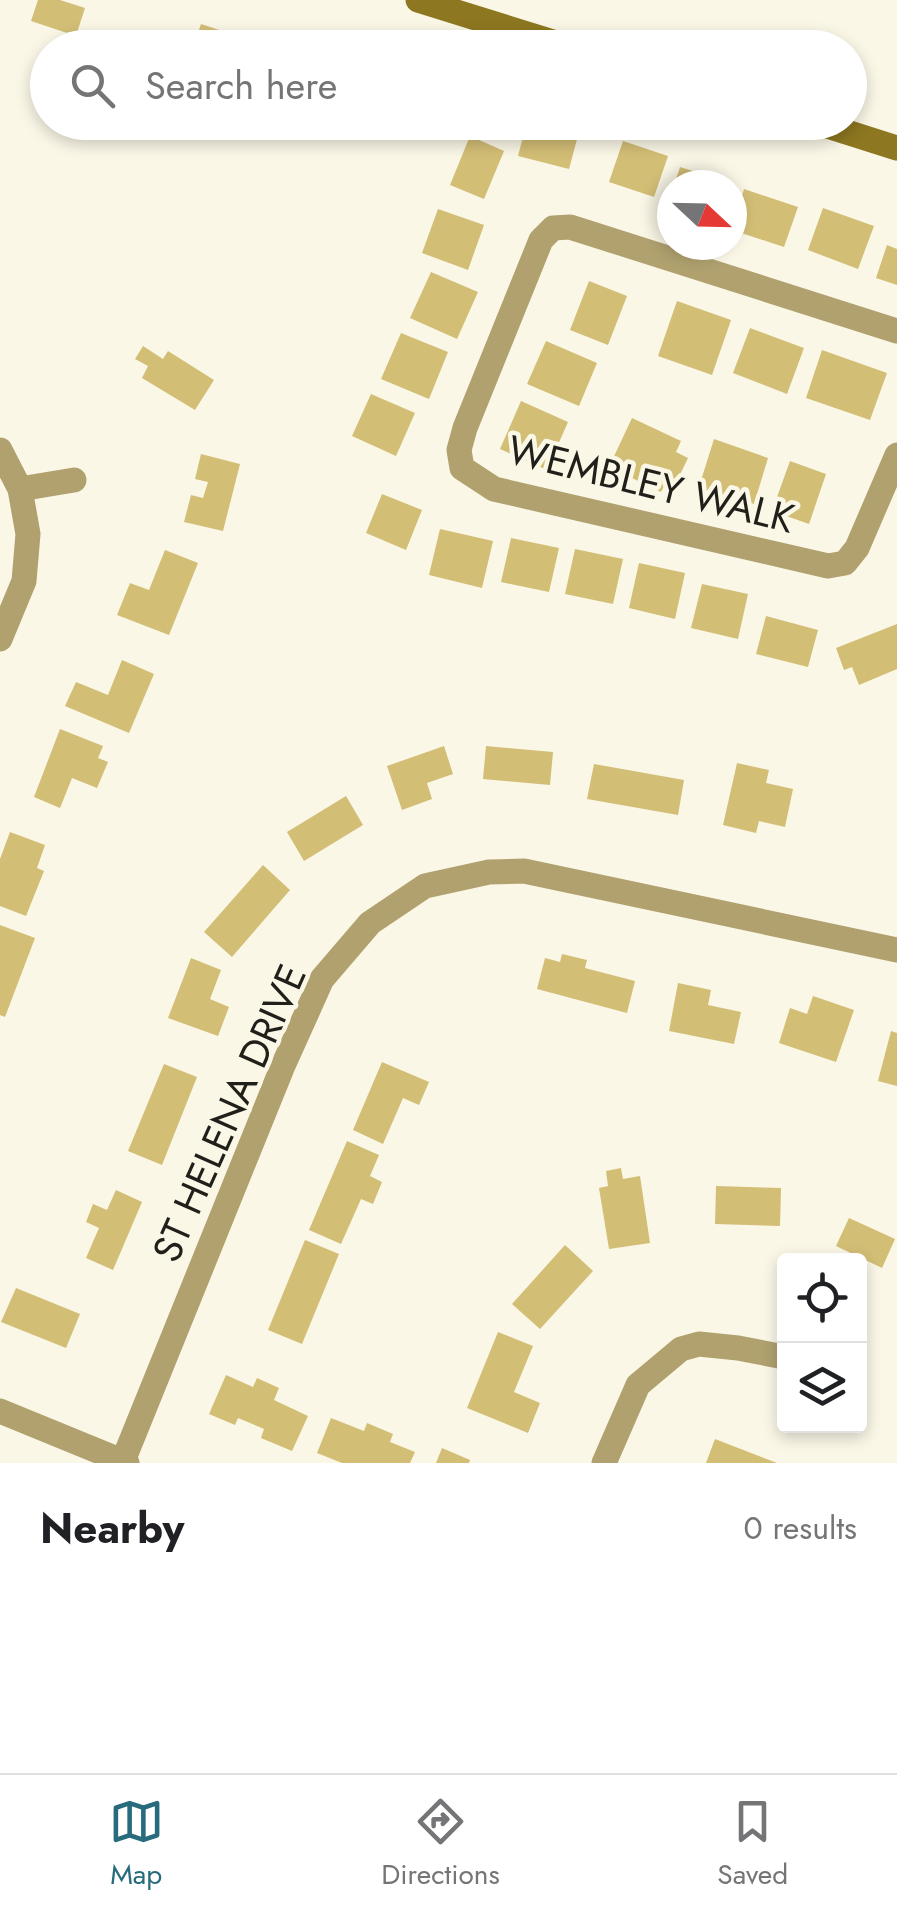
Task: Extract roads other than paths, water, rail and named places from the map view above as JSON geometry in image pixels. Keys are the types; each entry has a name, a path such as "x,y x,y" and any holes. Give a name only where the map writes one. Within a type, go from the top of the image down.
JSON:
{"main road":[{"path":"418,0 514,30"},
{"path":"867,138 897,148"}],"street":[{"name":"WEMBLEY WALK","path":"897,331 570,226 553,228 541,240 459,450 462,468 494,490 828,566 845,563 857,548 897,455"},
{"path":"0,450 20,489 28,534 24,581 0,640"},
{"path":"20,489 74,480"},
{"name":"ST HELENA DRIVE","path":"125,1462 282,1068 322,979 370,923 425,886 489,872 524,871 897,950"},
{"path":"604,1463 638,1385 681,1349 699,1344 777,1356"},
{"path":"0,1410 125,1462"}]}
